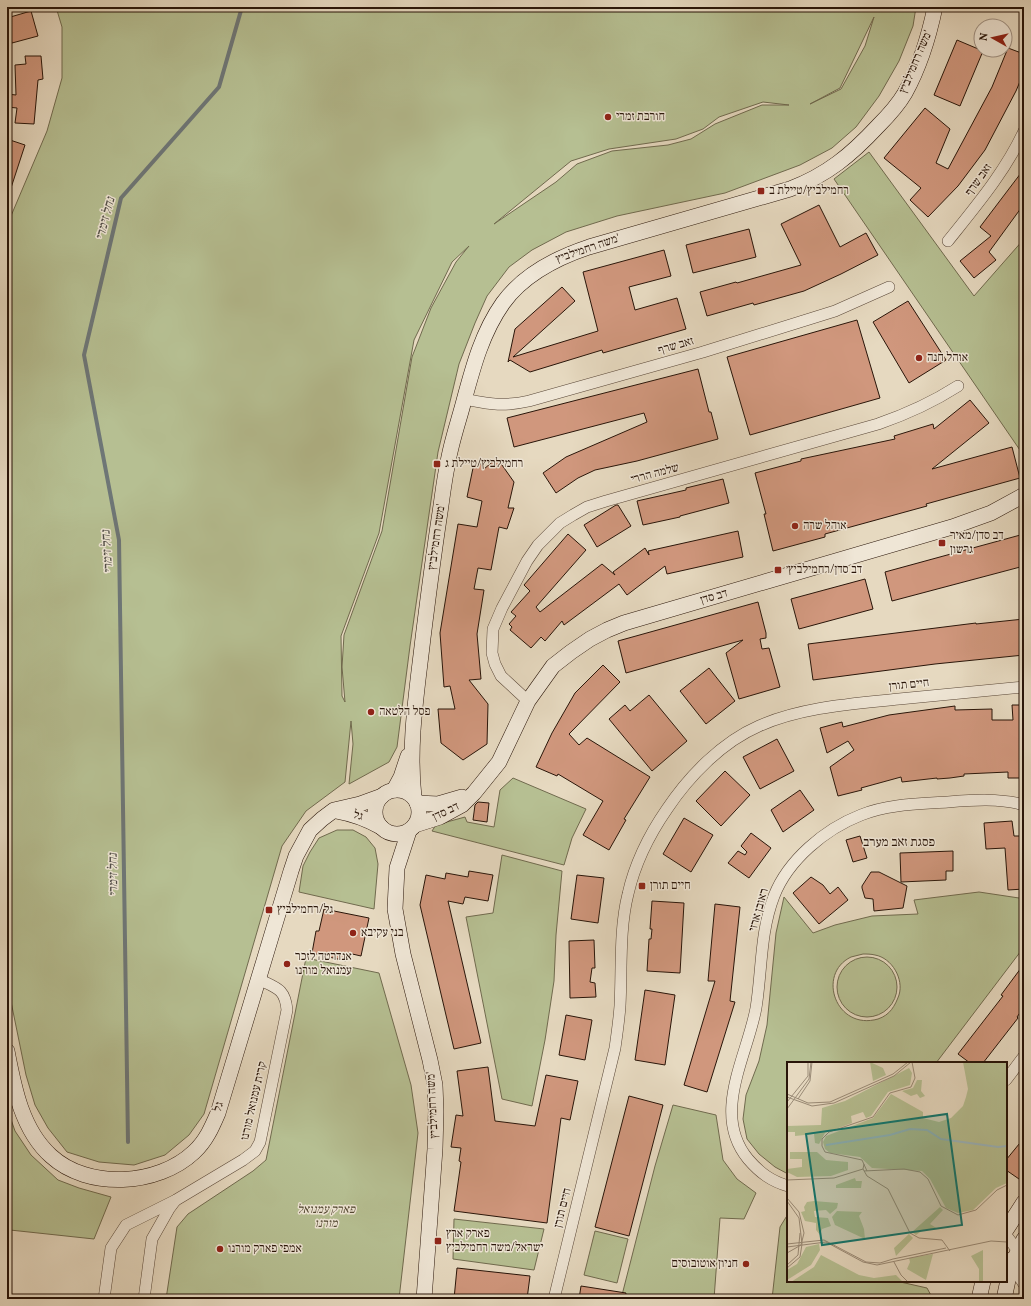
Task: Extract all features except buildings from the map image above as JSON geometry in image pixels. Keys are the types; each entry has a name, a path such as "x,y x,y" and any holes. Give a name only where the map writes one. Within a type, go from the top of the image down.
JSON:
{"street":[{"name":"משה רחמילביץ'","path":"416,800 412,777 412,738 428,594 447,462 474,365 492,320 517,286 535,272 553,261 589,247 790,189 810,181 846,157 861,144 890,113 904,93 924,49 931,28 935,7"},
{"name":"זאב שרף","path":"948,241 1007,163 1024,131"},
{"name":"זאב שרף","path":"464,399 500,406 513,405 529,401 703,352 835,311 889,287"},
{"name":"שלמה הררי","path":"528,700 501,676 495,664 492,653 493,629 502,608 527,561 538,545 560,523 587,508 606,501 734,466 884,422 919,408 958,386"},
{"name":"דב סדן","path":"412,828 440,817 462,805 474,793 499,762 528,700 553,666 571,652 607,630 624,623 952,527 991,513 1024,495"},
{"name":"חיים תורן","path":"554,1299 615,1048 620,1007 622,933 627,896 643,851 673,800 697,770 710,758 753,729 777,720 800,713 868,702 1024,687"},
{"name":"משה רחמילביץ'","path":"388,793 401,777 412,738"},
{"path":"406,792 416,800 419,815 412,828 403,833 396,834 385,830 376,817 375,810 378,802 388,793 406,792"},
{"name":"גל","path":"7,1051 16,1092 23,1114 30,1128 51,1156 69,1169 98,1178 116,1180 132,1179 161,1172 186,1158 194,1152 209,1134 218,1113 296,856 310,830 334,810 360,804 388,793"},
{"name":"דב סדן","path":"416,800 438,804 474,793"},
{"name":"ראובן ארזי","path":"787,1186 764,1176 744,1154 735,1137 732,1125 731,1110 732,1094 752,1024 757,998 764,934 774,896 782,880 792,865 805,851 840,825 861,814 904,805 964,801 1004,801 1024,805"},
{"name":"גל","path":"334,810 367,819 385,830"},
{"name":"משה רחמילביץ'","path":"412,828 397,868 395,909 399,935 435,1085 435,1149 424,1299"},
{"name":"משה רחמילביץ'","path":"385,830 397,868"},
{"name":"קרית עמנואל מורנו","path":"104,1299 111,1248 126,1225 176,1200 243,1160 255,1151 260,1142 287,1010 286,1000 280,990 258,979"},
{"path":"1007,1079 1024,1056"},
{"name":"קרית עמנואל מורנו","path":"144,1299 152,1239 169,1209 176,1200"},
{"path":"1007,1228 1024,1202"},
{"path":"1007,1237 1017,1254 1024,1284"},
{"path":"1004,1299 1017,1254"},
{"path":"979,1299 983,1282"}],"green space":[{"path":"56,7 916,7 913,26 899,61 879,96 856,127 832,148 800,165 725,193 617,216 566,232 532,250 509,267 487,296 459,364 438,452 397,747 389,762 349,784 353,744 351,721 345,782 306,811 282,846 204,1114 189,1135 165,1155 134,1165 99,1162 67,1152 48,1128 35,1105 26,1075 7,982 7,223 47,131 62,78 62,27","holes":["874,17 865,46 841,89 810,104 840,88","763,102 789,105 762,105 715,124 691,139 668,145 612,151 577,164 556,182 494,224 571,161 609,149 676,139 703,129 719,117","469,246 456,262 431,308 412,357 382,531 344,635 342,667 345,702 342,696 341,636 379,533 414,340 452,262"]},
{"path":"869,152 974,296 1024,239 1024,350 1020,361 1024,367 1024,456 834,179"},
{"path":"513,778 586,809 572,838 564,865 432,831 436,825 465,817 467,822 494,827 500,790"},
{"path":"337,830 353,830 366,837 375,848 378,864 374,909 299,892 303,866 310,852 319,838"},
{"path":"502,855 562,871 556,935 554,981 545,1040 532,1106 502,1099 466,917 493,913"},
{"path":"979,892 1019,898 1024,901 1024,947 937,1062 787,1062 787,1173 775,1167 759,1154 747,1139 743,1119 746,1095 759,1061 767,1025 776,933 784,897 813,933 835,925 872,916 918,914 914,900","holes":["863,954 874,955 887,960 895,970 900,982 899,995 892,1010 878,1019 863,1020 851,1017 842,1009 836,999 833,987 835,976 840,965 851,957"]},
{"path":"867,957 883,962 888,966 892,971 897,987 892,1003 888,1008 883,1012 867,1017 851,1012 846,1008 842,1003 837,987 842,971 846,966 851,962"},
{"name":"פארק עמנואל מורנו","path":"306,958 379,973 411,1085 418,1133 399,1299 166,1299 177,1227 188,1214 253,1171 266,1160"},
{"path":"673,1105 716,1115 723,1160 737,1179 756,1193 744,1219 720,1218 714,1299 621,1299 655,1166"},
{"path":"7,1108 15,1131 31,1155 58,1180 79,1188 111,1197 94,1239 10,1230 7,1250"},
{"path":"787,1216 787,1282 900,1282 927,1288 933,1299 772,1299 780,1227"},
{"path":"454,1219 544,1229 534,1270 453,1259"},
{"path":"595,1231 628,1239 617,1283 584,1275"}],"waterway":[{"name":"נחל זימרי","path":"128,1142 119,540 84,355 121,198 219,87 242,7"}],"place":[{"name":"חורבת זמרי","path":"608,117"},
{"name":"רחמילביץ/טיילת ב","path":"761,191"},
{"name":"אוהל חנה","path":"919,358"},
{"name":"רחמילביץ/טיילת ג","path":"437,464"},
{"name":"אוהל שרה","path":"795,526"},
{"name":"דב סדן/מאיר גרשון","path":"942,543"},
{"name":"דב סדן/רחמילביץ׳","path":"778,570"},
{"name":"פסל הלטאה","path":"371,712"},
{"name":"חיים תורן","path":"642,886"},
{"name":"גל/רחמילביץ","path":"269,910"},
{"name":"בני עקיבא","path":"353,933"},
{"name":"אנדרטה לזכר עמנואל מורנו","path":"287,964"},
{"name":"פארק ארץ ישראל/משה רחמילביץ","path":"438,1241"},
{"name":"אמפי פארק מורנו","path":"220,1249"},
{"name":"חניון אוטובוסים","path":"746,1264"}],"district":[{"name":"פסגת זאב מערב","path":"899,843"}]}
